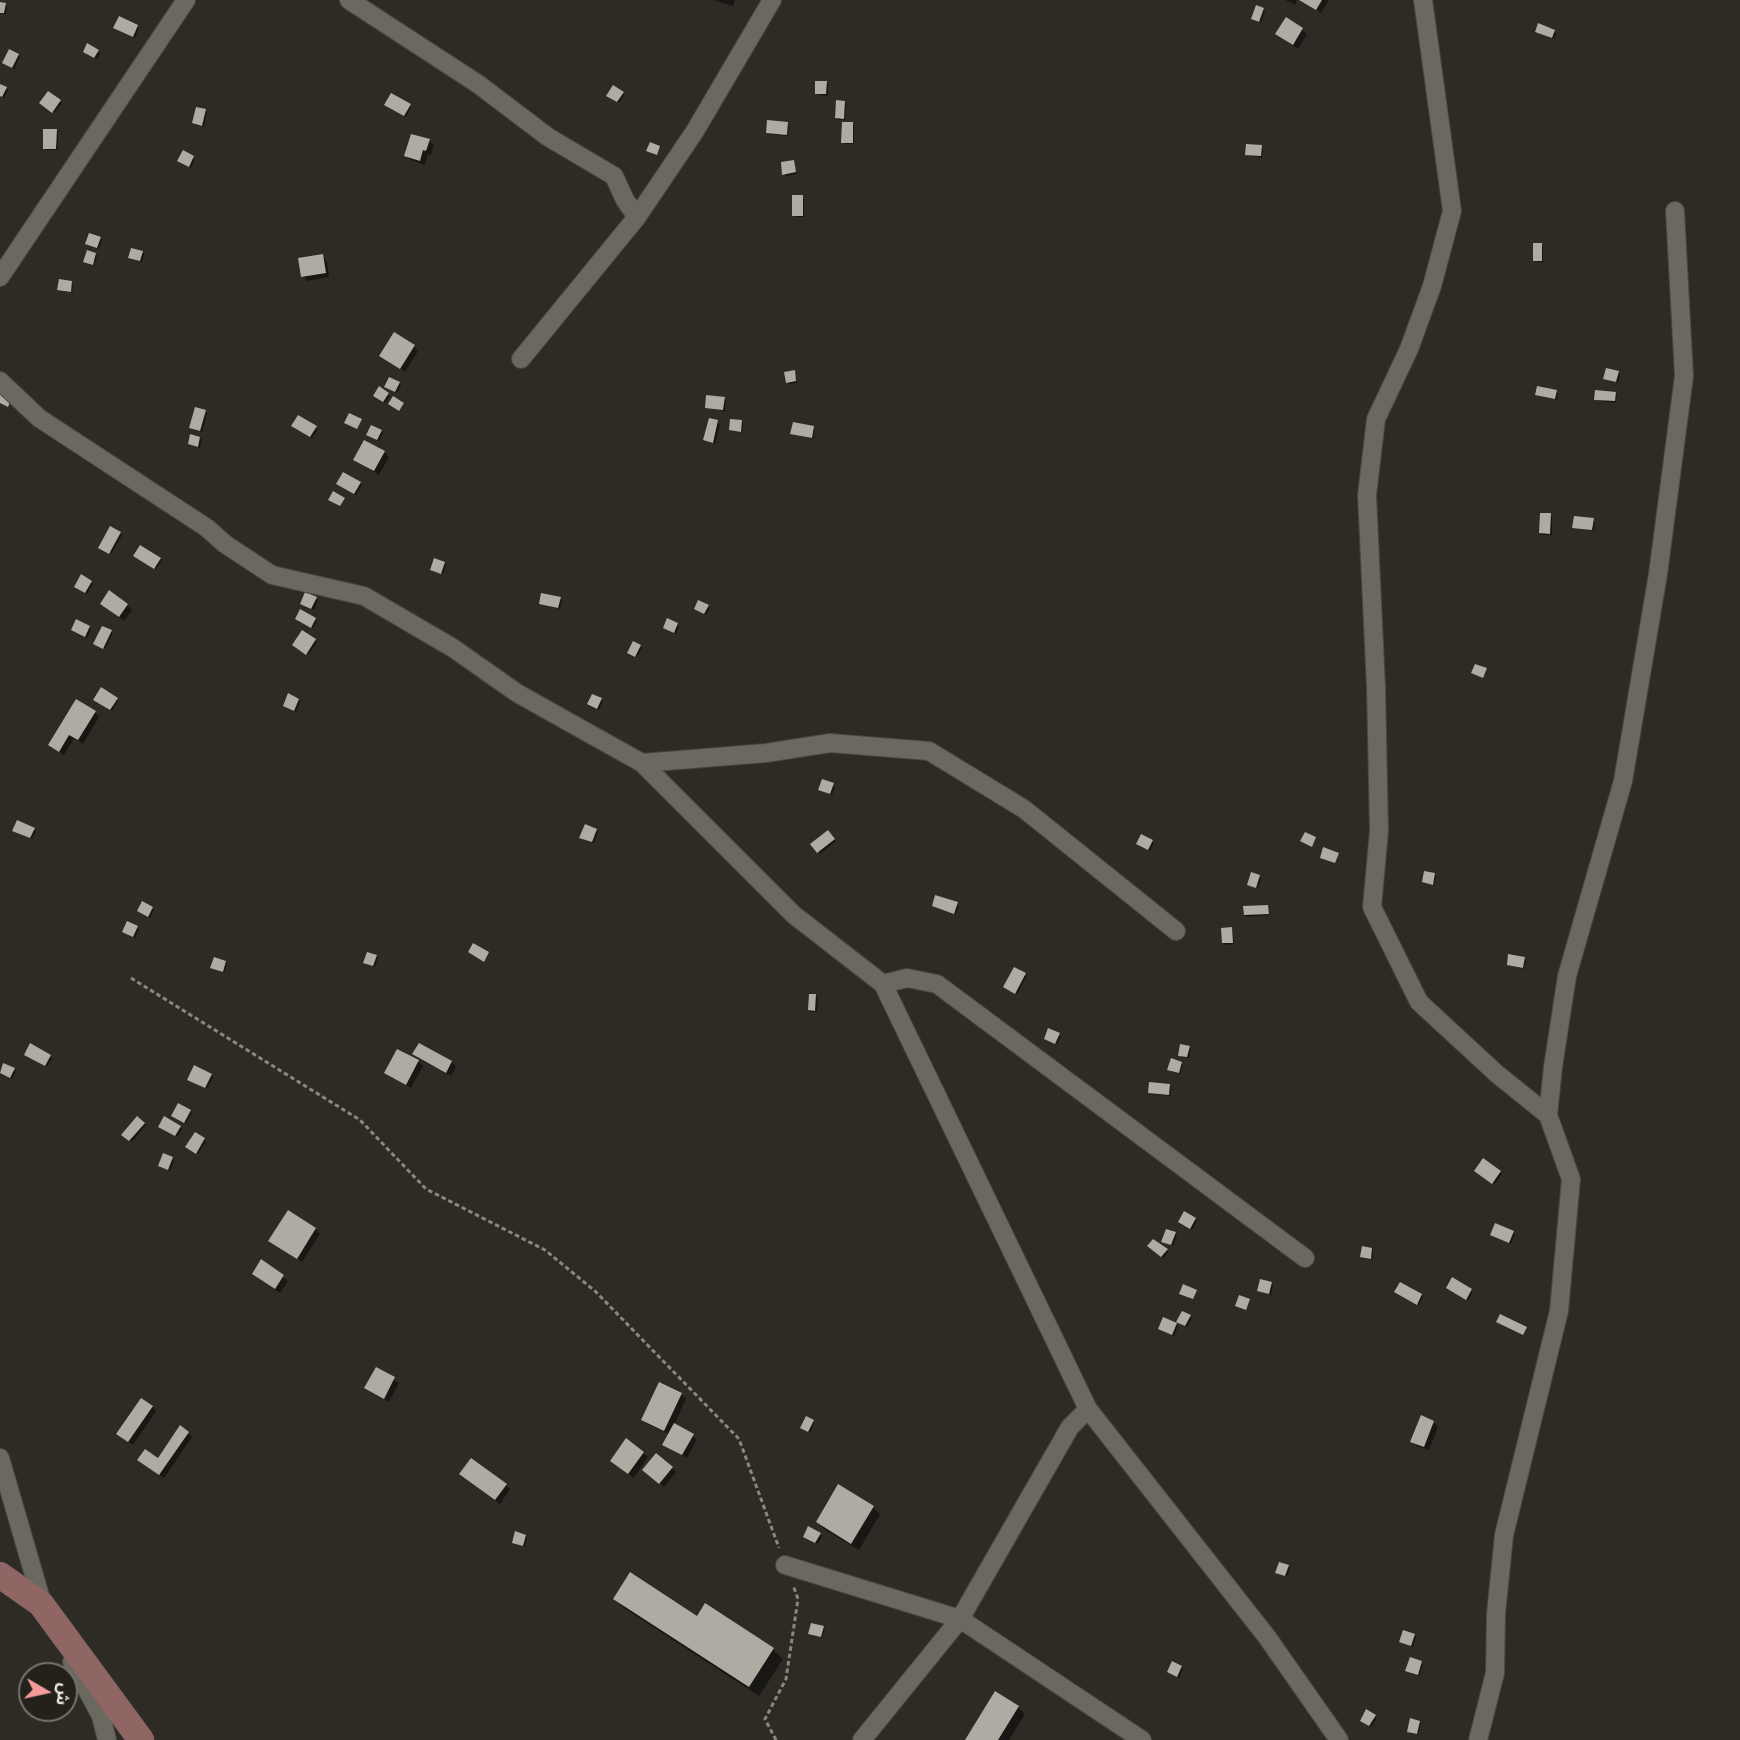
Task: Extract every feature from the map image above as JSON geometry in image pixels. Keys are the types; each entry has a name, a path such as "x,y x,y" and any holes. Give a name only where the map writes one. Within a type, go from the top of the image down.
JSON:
{"main road":[{"path":"0,1575 41,1604 141,1740"}],"street":[{"path":"0,277 186,0"},
{"path":"349,0 478,84 548,137 614,176 625,200 637,218"},
{"path":"521,359 637,218 695,131 772,0"},
{"path":"1423,0 1452,211 1432,286 1409,348 1376,419 1374,430 1367,495 1376,687 1379,831 1372,907 1419,1002 1497,1074 1548,1114"},
{"path":"1478,1740 1495,1673 1496,1614 1504,1535 1558,1311 1571,1179 1548,1114 1552,1067 1567,976 1623,781 1659,563 1684,376 1675,211"},
{"path":"0,381 39,418 207,528 225,544 265,571 272,575 364,596 453,648 517,693 642,763 794,915 883,984 1088,1409 1267,1637 1339,1740"},
{"path":"642,763 766,753 830,743 929,752 1024,809 1176,931"},
{"path":"883,984 907,978 936,984 1305,1258"},
{"path":"862,1740 960,1619 1070,1427 1088,1409"},
{"path":"0,1458 41,1604 101,1716 107,1740"},
{"path":"785,1565 960,1619 1142,1740"}],"path":[{"path":"131,978 360,1120 426,1189 545,1251 595,1291 738,1439 798,1599 786,1679 765,1719 776,1740"}],"building":[{"path":"1299,0 1322,0 1316,10"},
{"path":"0,2 6,3 4,13 0,13"},
{"path":"1256,5 1264,8 1259,22 1251,19"},
{"path":"119,16 138,25 133,37 113,28"},
{"path":"1286,17 1303,28 1293,45 1275,34"},
{"path":"1538,23 1555,30 1552,38 1535,32"},
{"path":"87,43 99,50 94,58 83,52"},
{"path":"9,49 19,54 12,68 2,63"},
{"path":"815,81 827,81 826,94 815,94"},
{"path":"0,84 7,87 2,97 0,96"},
{"path":"613,85 624,92 617,102 606,96"},
{"path":"48,91 61,100 52,113 39,103"},
{"path":"391,93 411,104 404,116 384,105"},
{"path":"836,100 845,101 844,119 835,118"},
{"path":"196,107 206,109 202,126 192,123"},
{"path":"767,120 788,122 787,135 766,133"},
{"path":"842,122 853,122 853,143 841,143"},
{"path":"43,129 57,129 56,149 43,149"},
{"path":"411,134 430,139 426,151 423,150 420,161 404,156"},
{"path":"650,142 660,146 657,155 646,151"},
{"path":"1246,144 1262,145 1261,156 1245,155"},
{"path":"183,150 194,156 189,167 177,161"},
{"path":"794,160 796,172 782,175 781,162"},
{"path":"792,195 803,195 803,216 792,216"},
{"path":"89,233 101,237 97,248 85,244"},
{"path":"1533,243 1542,243 1542,261 1533,261"},
{"path":"131,248 143,251 140,261 128,258"},
{"path":"87,250 96,253 93,265 83,262"},
{"path":"323,254 326,273 301,277 298,258"},
{"path":"59,279 72,281 71,292 57,290"},
{"path":"394,332 415,345 400,369 379,356"},
{"path":"1606,368 1619,371 1616,382 1603,379"},
{"path":"795,370 796,381 786,383 784,372"},
{"path":"389,377 400,382 395,392 384,387"},
{"path":"379,386 389,393 383,402 373,396"},
{"path":"1537,386 1557,390 1555,399 1535,395"},
{"path":"0,389 13,394 8,407 0,403"},
{"path":"1595,390 1616,392 1615,401 1594,400"},
{"path":"706,395 725,397 723,410 705,408"},
{"path":"393,396 404,403 399,411 388,404"},
{"path":"195,407 206,410 200,431 189,428"},
{"path":"349,413 362,419 357,429 344,423"},
{"path":"298,415 317,426 310,437 291,426"},
{"path":"709,418 718,420 713,443 703,440"},
{"path":"730,419 742,420 741,432 729,430"},
{"path":"793,422 814,426 812,438 790,434"},
{"path":"371,425 382,430 377,440 366,435"},
{"path":"190,434 200,437 198,447 188,444"},
{"path":"364,440 385,451 374,471 353,460"},
{"path":"343,472 361,482 354,494 336,484"},
{"path":"333,491 345,498 340,506 328,500"},
{"path":"1540,513 1551,513 1550,534 1539,533"},
{"path":"1574,516 1594,518 1592,530 1572,528"},
{"path":"110,526 121,532 109,554 98,548"},
{"path":"140,545 161,558 154,569 133,556"},
{"path":"434,558 445,562 441,574 430,570"},
{"path":"81,574 92,581 85,593 74,587"},
{"path":"109,590 128,604 119,617 100,604"},
{"path":"305,592 317,597 311,609 300,604"},
{"path":"541,593 561,597 558,608 539,604"},
{"path":"698,600 709,605 704,614 694,609"},
{"path":"300,609 316,618 311,628 295,619"},
{"path":"667,618 678,623 674,633 663,628"},
{"path":"76,619 90,626 85,637 71,630"},
{"path":"102,626 112,630 103,649 93,644"},
{"path":"302,630 316,639 306,655 292,645"},
{"path":"633,641 641,645 635,657 627,653"},
{"path":"1475,664 1487,668 1483,678 1471,673"},
{"path":"101,687 118,698 110,710 93,700"},
{"path":"288,693 299,699 294,711 283,706"},
{"path":"592,694 602,698 597,709 587,704"},
{"path":"76,699 96,711 78,740 69,735 59,752 48,745"},
{"path":"822,779 834,783 830,794 818,790"},
{"path":"17,820 35,828 30,838 12,831"},
{"path":"585,824 597,829 592,842 579,838"},
{"path":"828,830 835,839 817,853 810,844"},
{"path":"1305,832 1316,837 1312,847 1300,841"},
{"path":"1141,834 1153,840 1148,850 1136,844"},
{"path":"1323,847 1339,853 1335,863 1320,858"},
{"path":"1424,871 1435,873 1433,885 1422,882"},
{"path":"1251,872 1260,875 1256,888 1247,885"},
{"path":"935,895 958,902 954,914 932,906"},
{"path":"142,901 153,907 148,917 137,911"},
{"path":"1268,905 1269,914 1244,915 1243,906"},
{"path":"127,921 138,926 133,937 122,932"},
{"path":"1232,927 1233,943 1222,943 1221,928"},
{"path":"473,943 489,952 484,962 468,952"},
{"path":"367,952 377,955 373,966 363,963"},
{"path":"1508,954 1525,957 1523,968 1507,965"},
{"path":"214,957 226,961 223,972 210,968"},
{"path":"1014,967 1026,973 1015,994 1003,987"},
{"path":"809,994 816,994 815,1011 808,1010"},
{"path":"1048,1028 1060,1033 1055,1044 1044,1039"},
{"path":"30,1043 51,1055 45,1066 24,1055"},
{"path":"419,1043 452,1061 446,1073 412,1054"},
{"path":"1180,1044 1190,1046 1187,1057 1178,1056"},
{"path":"397,1049 419,1060 406,1085 384,1073"},
{"path":"1171,1058 1182,1062 1179,1073 1167,1070"},
{"path":"3,1063 15,1068 10,1078 0,1073"},
{"path":"194,1065 212,1074 205,1088 187,1080"},
{"path":"1149,1082 1170,1084 1169,1095 1148,1093"},
{"path":"178,1103 191,1110 184,1123 171,1116"},
{"path":"137,1116 145,1123 129,1141 121,1135"},
{"path":"164,1116 181,1126 175,1136 158,1127"},
{"path":"195,1132 205,1138 196,1154 185,1147"},
{"path":"163,1153 173,1157 168,1170 158,1166"},
{"path":"1483,1158 1501,1171 1492,1184 1474,1171"},
{"path":"288,1210 316,1228 297,1259 268,1241"},
{"path":"1184,1211 1196,1218 1190,1229 1178,1222"},
{"path":"1495,1223 1514,1231 1509,1243 1490,1235"},
{"path":"1166,1229 1176,1232 1171,1245 1161,1242"},
{"path":"1153,1239 1168,1249 1161,1257 1147,1246"},
{"path":"1362,1246 1372,1248 1371,1259 1360,1257"},
{"path":"261,1259 284,1275 275,1289 252,1274"},
{"path":"1452,1277 1472,1289 1466,1300 1446,1288"},
{"path":"1260,1279 1272,1282 1269,1294 1257,1291"},
{"path":"1400,1282 1422,1294 1417,1305 1394,1292"},
{"path":"1183,1284 1197,1290 1193,1299 1179,1294"},
{"path":"1239,1295 1250,1299 1246,1310 1235,1306"},
{"path":"1182,1311 1191,1315 1185,1326 1176,1322"},
{"path":"1500,1314 1527,1327 1523,1335 1496,1322"},
{"path":"1163,1317 1177,1323 1172,1335 1158,1329"},
{"path":"376,1367 395,1377 384,1399 364,1388"},
{"path":"659,1382 682,1393 664,1431 641,1420"},
{"path":"141,1398 153,1406 128,1442 116,1434"},
{"path":"1421,1415 1434,1421 1424,1447 1410,1442"},
{"path":"806,1416 814,1420 808,1432 800,1428"},
{"path":"674,1423 694,1434 682,1455 662,1445"},
{"path":"180,1425 189,1432 159,1475 137,1460 145,1449 158,1458"},
{"path":"626,1438 644,1452 628,1474 610,1461"},
{"path":"656,1453 673,1467 659,1484 642,1470"},
{"path":"471,1458 507,1484 495,1500 459,1474"},
{"path":"838,1484 874,1506 851,1544 816,1522"},
{"path":"808,1526 821,1533 815,1543 803,1537"},
{"path":"515,1531 526,1535 523,1546 512,1543"},
{"path":"1279,1562 1289,1565 1285,1576 1275,1573"},
{"path":"630,1572 697,1616 705,1603 774,1648 749,1687 613,1599"},
{"path":"811,1623 824,1626 821,1637 808,1634"},
{"path":"1403,1630 1415,1634 1411,1646 1399,1642"},
{"path":"1410,1657 1422,1661 1418,1675 1405,1671"},
{"path":"1172,1661 1182,1666 1177,1677 1167,1672"},
{"path":"995,1691 1019,1706 998,1740 965,1740"},
{"path":"1366,1709 1376,1715 1369,1726 1360,1721"},
{"path":"1410,1718 1420,1721 1417,1734 1407,1732"}]}
